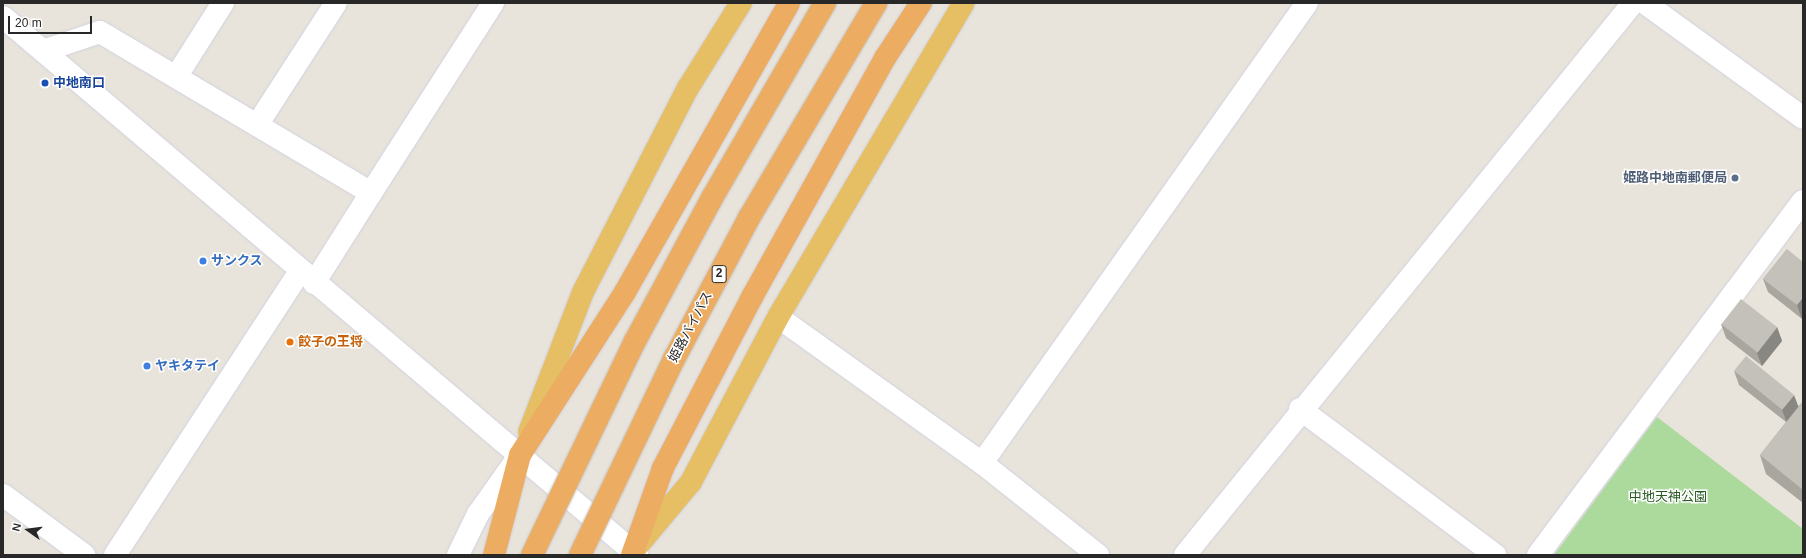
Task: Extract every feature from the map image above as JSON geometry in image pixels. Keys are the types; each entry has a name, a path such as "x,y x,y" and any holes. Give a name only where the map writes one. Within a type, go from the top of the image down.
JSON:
{"highway":[{"path":"494,555 520,455 583,292 688,88 741,3"},
{"path":"520,455 625,292 789,3"},
{"path":"532,555 634,341 712,198 825,3"},
{"name":"姫路バイパス","path":"580,555 674,359 749,218 876,3"},
{"path":"637,554 663,468 752,297 885,58 921,3"},
{"path":"637,554 690,482 778,317 964,3"}],"street":[{"path":"176,77 223,3"},
{"path":"257,125 336,3"},
{"path":"115,555 307,277 371,193 493,3"},
{"path":"982,463 1307,3"},
{"path":"1185,555 1300,409 1633,3"},
{"path":"1645,3 1803,118"},
{"path":"3,17 307,277 637,554"},
{"path":"43,51 100,32 371,193"},
{"path":"1538,555 1803,201"},
{"path":"778,317 982,463 1098,555"},
{"path":"1300,409 1495,555"},
{"path":"458,555 478,514 520,455"},
{"path":"3,495 84,555"}],"green space":[{"name":"中地天神公園","path":"1657,417 1803,529 1803,555 1554,555"}],"building":[{"path":"1787,249 1803,262 1803,297 1797,305 1763,279"},
{"path":"1741,299 1777,327 1758,353 1721,324"},
{"path":"1746,356 1794,395 1782,410 1734,371"},
{"path":"1803,401 1803,490 1760,455"}],"place":[{"name":"中地南口","path":"45,83"},
{"name":"姫路中地南郵便局","path":"1735,178"},
{"name":"サンクス","path":"203,261"},
{"name":"餃子の王将","path":"290,342"},
{"name":"ヤキタテイ","path":"147,366"}]}
